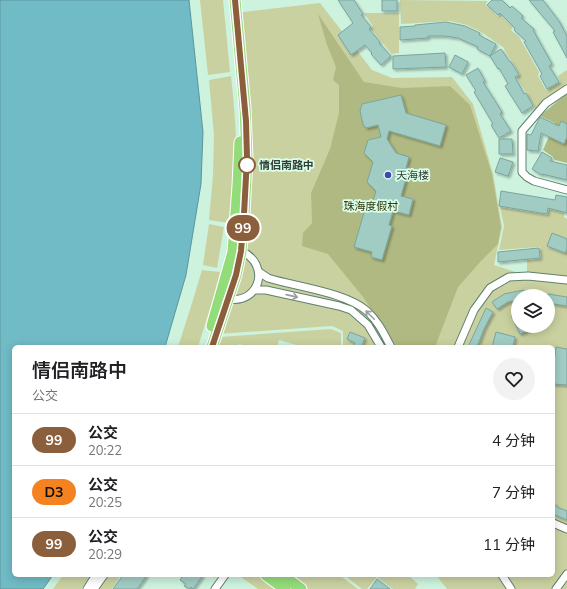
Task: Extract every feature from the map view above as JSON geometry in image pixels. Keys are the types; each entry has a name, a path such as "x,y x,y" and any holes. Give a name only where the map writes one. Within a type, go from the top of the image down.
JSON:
{"highway":[{"path":"206,345 233,252 238,186 240,143 238,106 227,0"},
{"path":"213,345 229,299 241,251 247,158 245,108 235,0"},
{"path":"269,577 286,589"},
{"path":"285,577 301,589"}],"street":[{"path":"567,89 546,103 522,131 522,172 534,181 567,190"},
{"path":"229,299 243,298 254,290 258,281 259,272 253,259 241,251"},
{"path":"259,272 268,278 340,297 355,303 376,321 390,345"},
{"path":"459,345 474,310 490,288 509,277 528,276 567,280"},
{"path":"254,290 266,290 351,310 368,325 380,345"},
{"path":"555,524 567,529"},
{"path":"556,589 567,574"},
{"path":"87,589 95,577"},
{"path":"95,589 103,577"},
{"path":"215,589 224,577"},
{"path":"503,577 511,589"}],"green space":[{"path":"200,0 223,0 230,72 208,75"},
{"path":"400,0 487,1 486,5 498,17 500,15 513,27 511,30 519,37 539,72 538,76 546,90 561,82 558,76 567,70 567,88 537,111 517,77 520,75 503,47 481,32 467,25 450,21 401,24"},
{"name":"珠海度假村","path":"320,3 372,70 392,78 452,77 473,104 493,174 502,227 494,265 528,276 567,280 567,589 447,589 438,577 555,577 555,345 343,345 343,331 332,326 217,334 245,214 236,13"},
{"path":"364,13 399,13 399,53 392,54 371,29 373,26"},
{"path":"318,14 364,82 402,88 450,86 470,105 492,174 501,227 498,244 458,287 436,345 396,345 363,297 328,254 302,246 303,233 312,223 311,193 330,149 339,113 339,85 333,80 336,67 327,45"},
{"path":"231,76 236,131 236,169 233,206 229,223 209,220 213,175 214,135 209,80"},
{"path":"567,94 567,163 555,160 543,150 555,123 540,116"},
{"path":"500,207 548,215 549,209 564,213 564,217 567,219 567,277 527,273 527,260 541,259 540,247 499,250 504,226"},
{"path":"209,224 224,227 217,268 203,265"},
{"path":"202,270 220,272 199,345 179,345"},
{"path":"331,329 341,333 341,345 296,345 279,340 278,345 218,345 220,337"},
{"path":"62,577 90,577 81,589 53,589"},
{"path":"105,577 120,577 112,589 97,588"},
{"path":"241,577 265,577 281,589 258,589"},
{"path":"291,577 342,577 358,589 307,589"},
{"path":"377,577 367,589 362,589 348,578"},
{"path":"377,577 410,577 418,584 415,589 393,589"}],"water":[{"path":"0,0 189,0 203,132 201,184 186,275 166,345 12,345 12,577 52,577 43,589 0,589"}],"building":[{"path":"338,0 354,0 363,14 361,15 371,27 369,29 391,56 381,65 365,45 351,55 338,35 353,23"},
{"path":"382,0 397,0 397,11 382,11"},
{"path":"492,0 502,0 510,8 512,6 523,16 521,18 534,29 533,30 552,64 549,66 559,82 547,89 540,76 542,74 524,42 526,41 514,30 515,28 500,13 498,15 487,5"},
{"path":"529,0 543,0 559,21 567,36 567,58 553,32 555,31"},
{"path":"446,22 465,26 480,33 479,35 496,44 490,56 477,49 478,47 458,38 428,36 428,38 400,40 400,27"},
{"path":"501,49 519,75 515,77 524,94 526,93 533,106 522,113 505,86 508,84 490,56"},
{"path":"445,53 446,67 393,69 393,56"},
{"path":"455,55 468,62 462,74 449,67"},
{"path":"478,68 485,81 483,82 502,112 500,114 511,131 499,138 491,125 493,124 474,92 476,91 466,75"},
{"name":"天海楼","path":"401,95 406,113 446,125 440,146 389,131 387,139 396,153 409,157 406,168 409,168 401,196 413,199 409,215 393,211 389,225 392,226 382,260 371,257 372,252 354,247 367,202 372,204 376,191 367,182 373,162 364,153 368,140 381,137 378,125 366,128 363,124 360,111 362,104"},
{"path":"540,117 559,126 561,121 567,124 567,137 564,144 541,133 538,151 527,150 527,134 531,135"},
{"path":"499,139 512,139 513,154 499,154"},
{"path":"542,152 552,158 550,161 567,165 567,180 541,175 532,169"},
{"path":"500,158 513,162 508,176 495,172"},
{"path":"501,191 555,200 556,195 567,197 567,213 548,208 547,214 499,206"},
{"path":"552,233 567,239 567,249 565,253 547,246"},
{"path":"539,248 540,258 498,262 498,252"},
{"path":"511,293 511,301 497,309 492,302 504,294"},
{"path":"555,295 567,297 567,306 555,304"},
{"path":"486,308 493,312 478,345 469,345"},
{"path":"350,332 365,338 362,345 354,345 355,343 347,339"},
{"path":"496,332 515,337 513,345 493,345"},
{"path":"556,347 567,349 567,385 555,384"},
{"path":"555,505 567,511 567,520 555,515"},
{"path":"122,577 146,577 137,589 113,589"},
{"path":"182,577 202,577 193,589 191,587 190,589 184,586 186,584 180,580"},
{"path":"377,579 390,589 370,589"}],"bus line":[{"name":"99","path":"213,345 236,275 241,251 244,214 247,158 246,121 235,0"}],"place":[{"name":"情侣南路中","path":"247,165"},
{"name":"天海楼","path":"388,175"}]}
